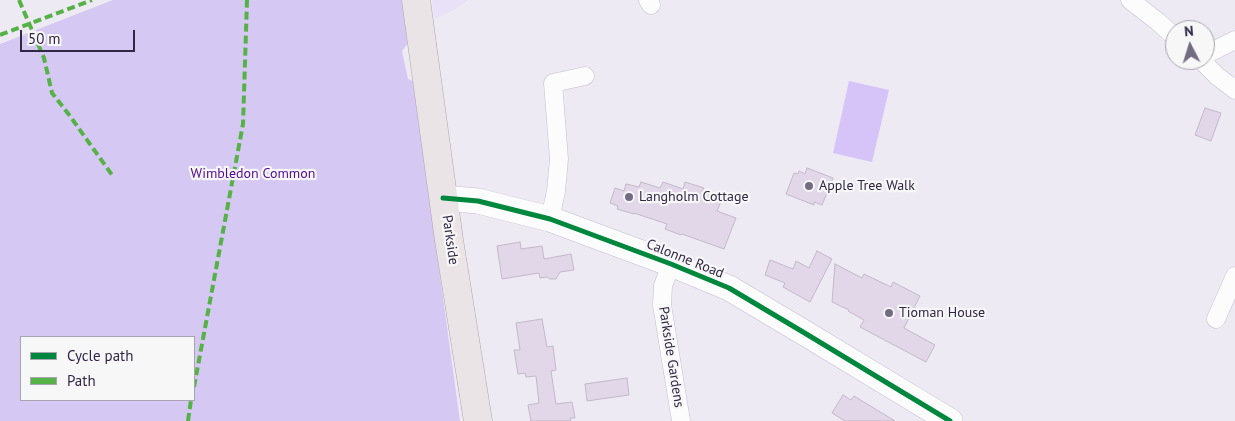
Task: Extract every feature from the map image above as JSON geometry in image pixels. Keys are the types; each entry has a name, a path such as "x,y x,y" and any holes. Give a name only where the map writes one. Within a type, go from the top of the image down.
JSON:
{"main road":[{"name":"Parkside","path":"416,0 449,240 478,421"}],"street":[{"path":"1130,0 1165,28"},
{"path":"1215,50 1235,40"},
{"path":"1211,70 1235,90"},
{"path":"550,219 556,191 559,159 553,83 585,76"},
{"name":"Calonne Road","path":"444,198 478,201 550,219 671,264 729,288 950,421"},
{"name":"Parkside Gardens","path":"671,264 663,286 662,305 680,421"},
{"path":"1216,319 1235,276"}],"shaded area":[{"path":"432,0 469,0 454,10 434,19"},
{"path":"849,81 889,90 872,162 833,153"}],"green space":[{"name":"Wimbledon Common","path":"113,0 403,0 409,42 402,51 408,79 413,81 460,421 0,421 0,44"}],"building":[{"path":"1205,108 1221,113 1211,141 1195,135"},
{"name":"Apple Tree Walk","path":"807,168 833,178 822,205 814,202 814,205 786,194 794,173 798,174 799,171 805,174"},
{"path":"641,182 660,188 663,182 683,189 685,182 704,188 702,192 722,199 717,211 736,218 724,249 665,229 667,224 617,209 618,206 610,203 615,188 624,191 626,184 639,187"},
{"path":"520,242 521,249 542,246 544,259 571,254 574,270 560,272 556,279 540,278 539,273 502,279 497,246"},
{"path":"817,251 832,259 810,302 783,287 785,283 765,275 770,260 793,269 796,261 809,268"},
{"path":"835,264 862,278 864,274 891,287 893,282 920,296 904,328 935,345 926,362 860,327 864,320 832,302"},
{"path":"542,319 547,347 553,346 556,370 551,371 556,404 572,402 575,418 570,418 571,421 531,421 528,405 539,403 536,376 526,377 525,373 518,374 514,350 520,350 516,323"},
{"path":"627,378 629,395 587,401 585,384"},
{"path":"843,395 851,400 854,396 895,421 845,421 832,413"}],"marked path":[{"path":"19,0 44,58 52,93 112,175"},
{"path":"0,35 92,0"},
{"path":"195,382 243,124 247,0"},
{"path":"188,421 191,401"}],"cycle path":[{"path":"443,198 478,201 550,219 671,264 729,288 950,421"}],"place":[{"name":"Apple Tree Walk","path":"809,186"},
{"name":"Langholm Cottage","path":"629,197"},
{"name":"Tioman House","path":"889,313"}]}
